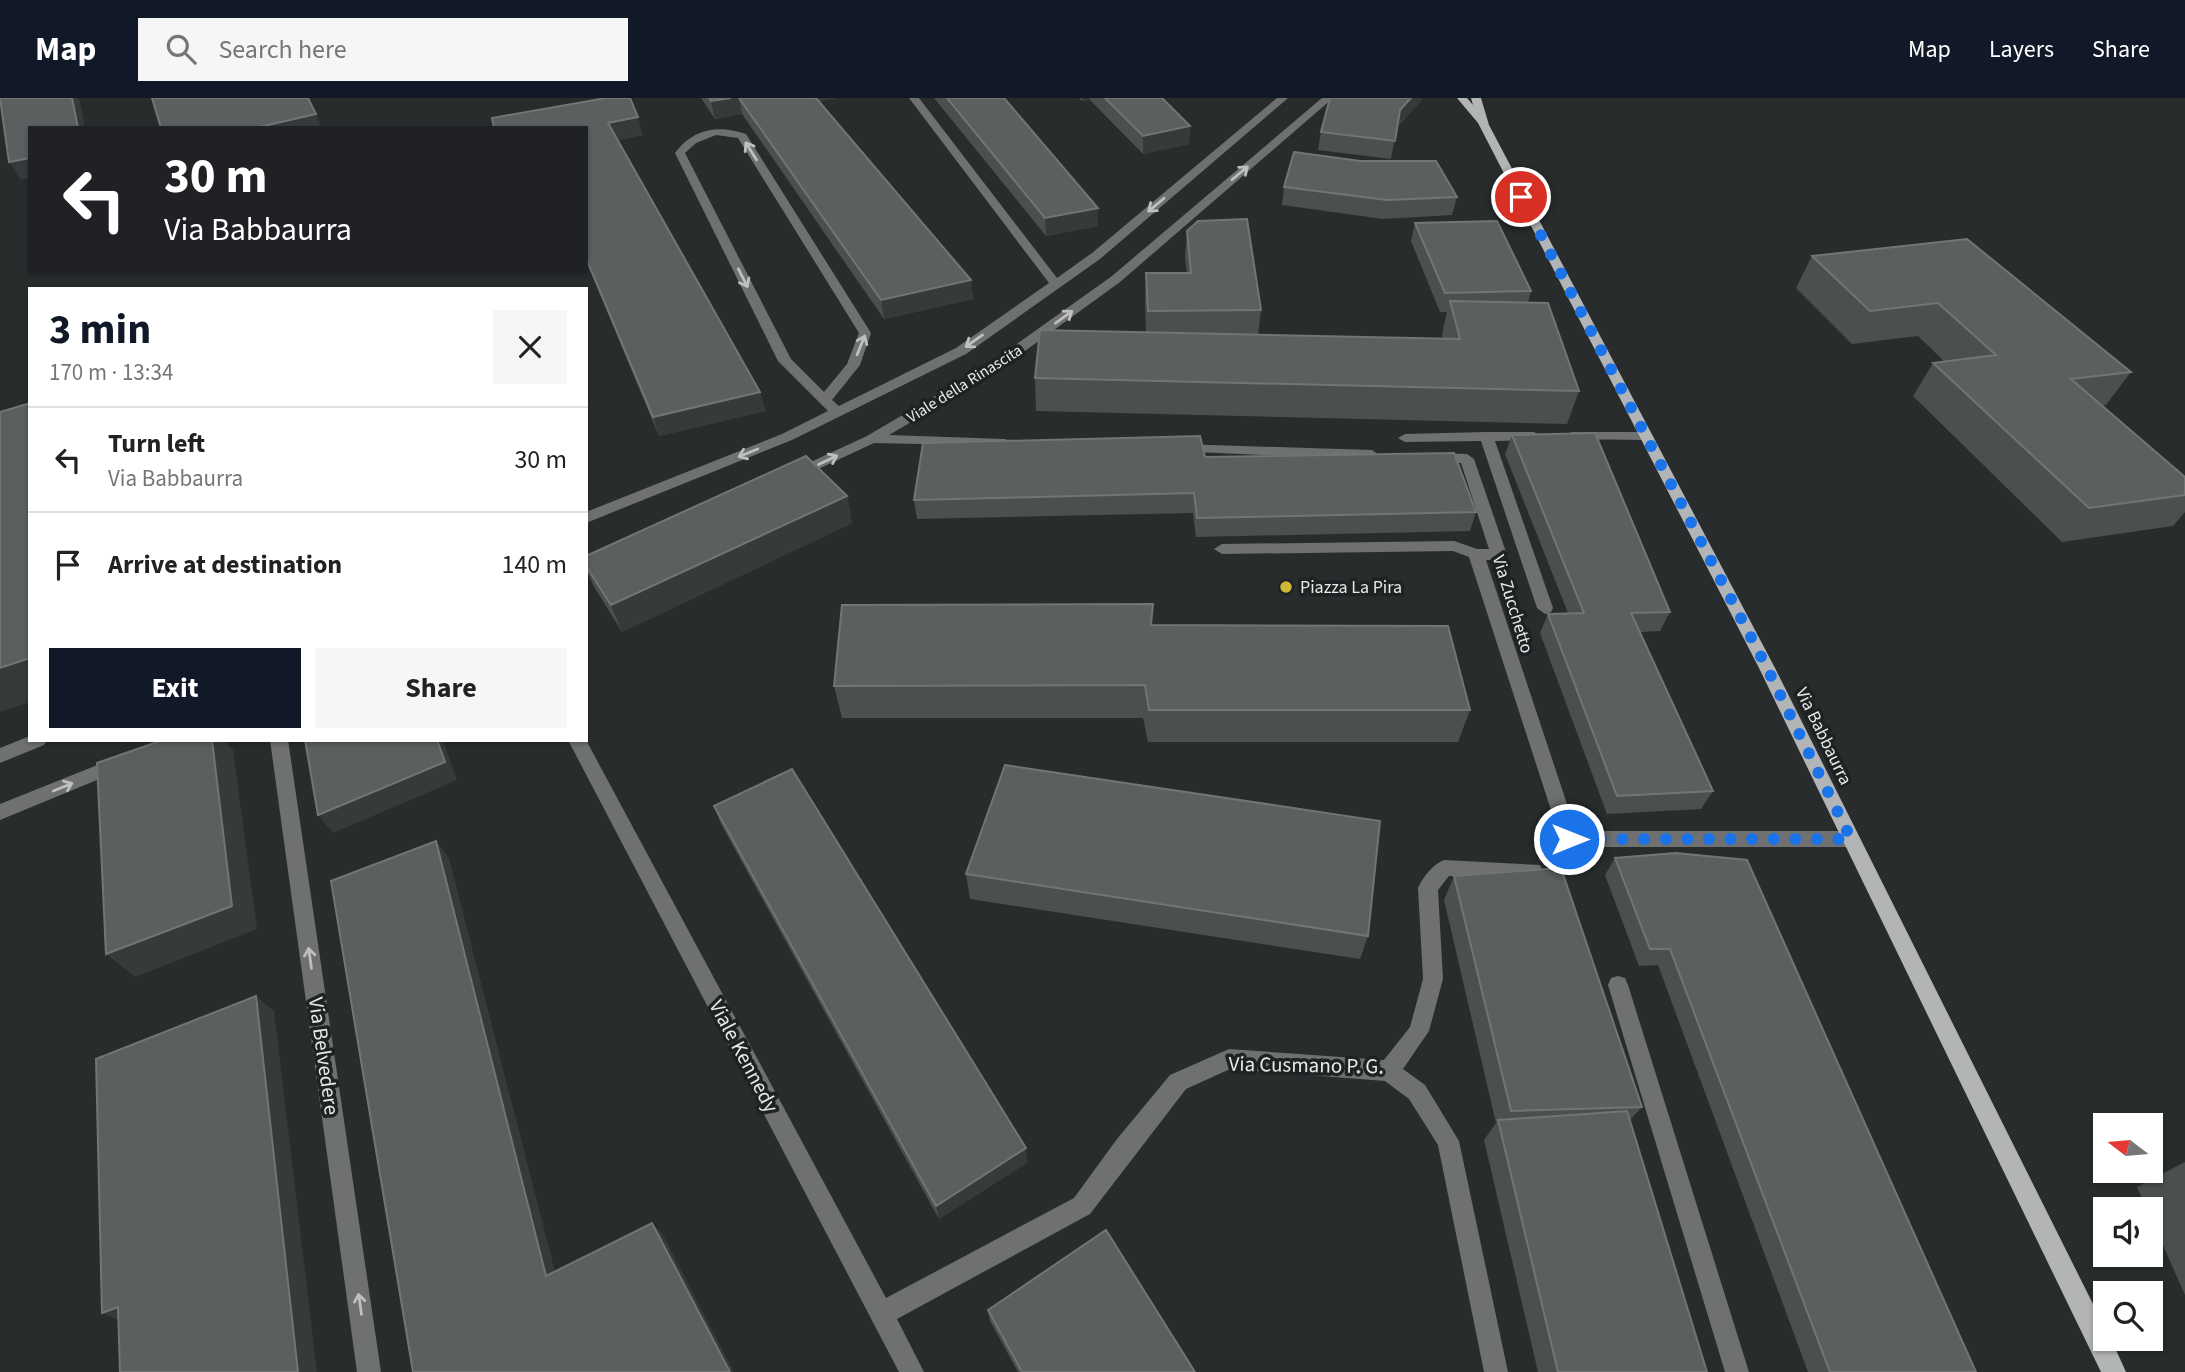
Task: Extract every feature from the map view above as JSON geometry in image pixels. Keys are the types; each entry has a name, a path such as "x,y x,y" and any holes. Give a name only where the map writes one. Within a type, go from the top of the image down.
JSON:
{"main road":[{"path":"1462,98 1484,125"},
{"path":"1476,98 1484,125"},
{"name":"Via Babbaurra","path":"1484,125 1767,668 2114,1372"}],"street":[{"path":"914,98 1056,284"},
{"name":"Viale della Rinascita","path":"588,517 788,437 961,351 1096,256 1283,98"},
{"name":"Viale della Rinascita","path":"786,479 872,439 992,369 1116,279 1328,98"},
{"path":"824,401 853,365 865,334 742,136 717,131 695,138 686,144 680,153 785,362 824,401 837,412"},
{"path":"1486,436 1545,608"},
{"path":"1405,438 1646,436"},
{"path":"872,439 1024,443"},
{"path":"1163,447 1384,456"},
{"name":"Via Zucchetto","path":"1412,457 1467,459 1499,555 1476,554 1569,839 1851,839"},
{"path":"1222,549 1454,546 1476,554"},
{"path":"0,755 33,742"},
{"name":"Via Belvedere","path":"279,742 369,1372"},
{"name":"Viale Kennedy","path":"578,742 912,1372"},
{"path":"0,812 138,756"},
{"name":"Via Cusmano P. G.","path":"881,1314 1082,1206 1178,1082 1229,1059 1389,1072 1419,1031 1433,979 1428,888 1444,868 1533,870"},
{"path":"1618,985 1737,1372"},
{"path":"1389,1072 1417,1092 1448,1141 1496,1372"}],"building":[{"path":"0,98 72,98 78,126 28,126 28,158 9,162"},
{"path":"152,98 308,98 316,114 264,126 160,126"},
{"path":"606,98 630,98 638,117 608,123 760,392 653,417 588,263 588,126 494,126 492,118"},
{"path":"709,98 731,98 711,101"},
{"path":"739,98 816,98 971,280 881,300"},
{"path":"947,98 1004,98 1098,208 1045,218"},
{"path":"1105,98 1162,98 1190,126 1143,136"},
{"path":"1330,98 1411,98 1400,110 1395,141 1321,132"},
{"path":"1294,152 1360,161 1436,161 1457,197 1387,200 1284,187"},
{"path":"1247,219 1261,310 1148,311 1146,273 1191,273 1187,231 1198,221"},
{"path":"1497,221 1531,291 1445,293 1415,223"},
{"path":"1967,239 2131,372 2071,379 2185,477 2185,495 2089,508 1933,363 1996,355 1938,303 1870,311 1812,256"},
{"path":"1450,301 1548,303 1579,391 1035,378 1040,330 1460,339"},
{"path":"28,404 28,659 0,668 0,412"},
{"path":"1595,433 1670,612 1631,613 1713,791 1617,796 1548,614 1584,613 1512,435"},
{"path":"1200,436 1205,457 1454,453 1476,512 1197,518 1194,493 914,500 923,443"},
{"path":"806,456 847,496 611,605 588,569 588,555"},
{"path":"1153,604 1151,625 1448,626 1470,710 1149,710 1145,685 834,686 842,605"},
{"path":"157,742 212,742 232,906 106,954 97,763"},
{"path":"305,742 438,742 445,762 318,815"},
{"path":"1005,765 1380,821 1368,936 966,874"},
{"path":"792,769 1026,1148 936,1206 714,806"},
{"path":"436,841 546,1276 652,1223 730,1372 413,1372 331,881"},
{"path":"1676,853 1747,860 1976,1372 1830,1372 1670,949 1650,949 1615,858"},
{"path":"1561,868 1642,1107 1511,1111 1454,876"},
{"path":"256,996 298,1372 120,1372 118,1307 102,1313 96,1059"},
{"path":"1627,1111 1707,1372 1558,1372 1498,1120"},
{"path":"1106,1230 1195,1372 1022,1372 988,1310"}],"place":[{"name":"Piazza La Pira","path":"1286,587"}],"route":[{"path":"1521,197 1767,668 1851,839 1569,839"}]}
